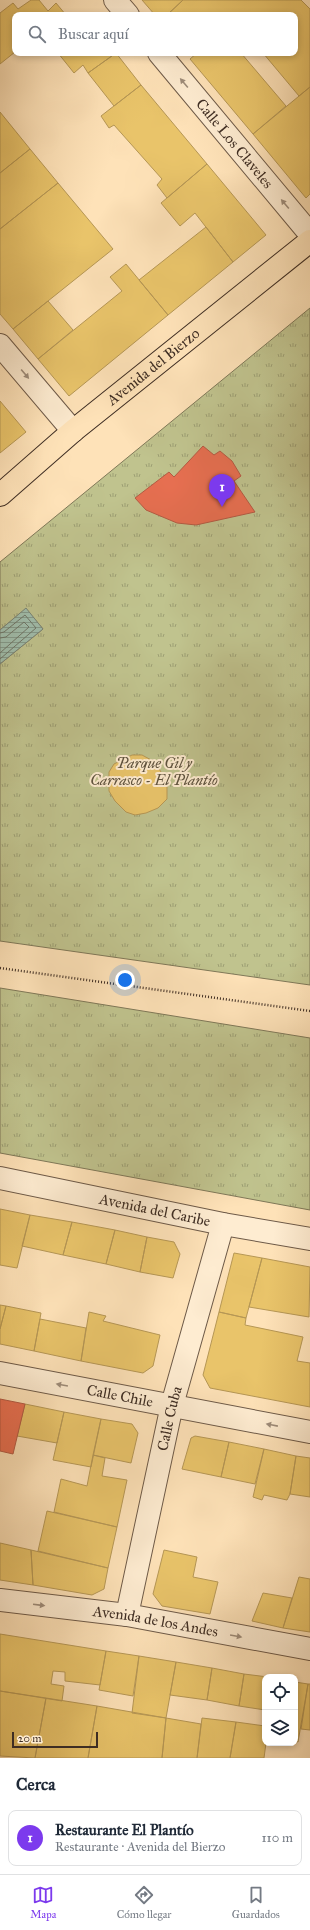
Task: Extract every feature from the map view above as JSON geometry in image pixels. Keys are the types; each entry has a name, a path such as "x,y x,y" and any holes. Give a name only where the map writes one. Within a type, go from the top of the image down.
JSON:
{"main road":[{"name":"Avenida del Bierzo","path":"0,495 73,431 310,242"}],"street":[{"path":"115,0 125,12"},
{"name":"Calle Los Claveles","path":"162,56 310,234"},
{"path":"0,345 73,431"},
{"name":"Avenida del Caribe","path":"0,1178 222,1224 310,1239"},
{"name":"Calle Cuba","path":"127,1615 172,1405 222,1224"},
{"name":"Calle Chile","path":"0,1373 310,1432"},
{"name":"Avenida de los Andes","path":"0,1600 127,1615 310,1649"}],"path":[{"path":"0,968 310,1012"}],"green space":[{"name":"Parque Gil y Carrasco - El Plantío","path":"310,308 310,985 0,941 0,664 43,629 26,609 0,630 0,562"},
{"path":"0,988 310,1038 310,1210 0,1153"}],"water":[{"path":"26,608 43,629 0,664 0,630"}],"building: Viviendas":[{"path":"31,0 39,0 48,11 56,3 64,12 12,12 12,54 0,64 0,13 13,3 18,9"},
{"path":"142,0 183,0 170,12 152,12"},
{"path":"183,0 301,0 310,9 310,87 299,96 266,56 298,56 298,12 170,12"},
{"path":"60,56 112,56 88,73 83,65 74,73"},
{"path":"112,56 118,56 141,85 114,106 88,73"},
{"path":"194,56 244,56 286,106 253,134 190,59"},
{"path":"141,85 207,164 167,198 157,185 162,179 114,125 109,128 101,116"},
{"path":"310,87 310,194 306,198 253,134"},
{"path":"0,112 30,149 0,173"},
{"path":"30,149 58,183 0,229 0,173"},
{"path":"207,164 266,235 233,262 195,213 180,226 161,203"},
{"path":"58,183 113,249 13,329 0,314 0,229"},
{"path":"206,227 233,262 168,315 139,280"},
{"path":"126,264 168,315 69,396 38,359 122,291 110,277"},
{"path":"48,301 73,330 38,359 13,329"},
{"path":"0,401 26,432 0,453"},
{"path":"132,755 142,755 155,762 167,782 167,799 158,808 146,813 135,815 126,812 115,801 109,791 109,772 114,764"},
{"path":"0,1209 30,1215 17,1268 0,1265"},
{"path":"30,1215 72,1222 63,1255 22,1246"},
{"path":"72,1222 115,1230 106,1264 63,1255"},
{"path":"115,1230 147,1237 140,1272 106,1264"},
{"path":"147,1237 174,1242 180,1254 173,1278 140,1272"},
{"path":"234,1253 262,1258 246,1318 219,1312"},
{"path":"262,1258 310,1267 309,1317 249,1307"},
{"path":"0,1305 6,1306 0,1329"},
{"path":"6,1306 41,1313 34,1351 0,1344 0,1329"},
{"path":"89,1312 106,1316 103,1321 160,1335 153,1366 143,1373 81,1361"},
{"path":"219,1312 246,1318 245,1325 303,1337 297,1361 310,1363 310,1407 210,1388 203,1375"},
{"path":"40,1319 86,1328 81,1361 34,1351"},
{"path":"25,1404 64,1412 57,1443 17,1436"},
{"path":"64,1412 101,1419 91,1467 53,1460"},
{"path":"101,1419 132,1424 138,1433 131,1463 93,1455"},
{"path":"195,1436 229,1442 221,1477 182,1469 191,1438"},
{"path":"229,1442 264,1449 255,1484 221,1477"},
{"path":"264,1449 296,1456 290,1494 287,1500 264,1495 262,1500 253,1497"},
{"path":"93,1455 105,1458 102,1476 127,1480 117,1527 54,1512 61,1479 87,1486"},
{"path":"296,1456 310,1458 310,1497 290,1494"},
{"path":"47,1511 117,1527 108,1568 38,1551"},
{"path":"0,1543 31,1550 33,1585 0,1580"},
{"path":"31,1550 108,1568 104,1589 92,1595 33,1585"},
{"path":"164,1550 197,1557 193,1577 218,1582 210,1614 162,1606 153,1594"},
{"path":"299,1577 310,1579 310,1632 283,1628"},
{"path":"263,1593 292,1598 283,1628 252,1621"},
{"path":"0,1634 106,1651 100,1685 65,1681 65,1672 53,1671 51,1684 64,1686 62,1701 0,1691"},
{"path":"106,1651 139,1656 133,1696 99,1690"},
{"path":"139,1656 176,1662 166,1718 132,1713"},
{"path":"176,1662 212,1668 207,1700 170,1695"},
{"path":"212,1668 244,1674 239,1706 207,1700"},
{"path":"244,1674 262,1676 262,1710 239,1706"},
{"path":"298,1682 308,1684 298,1742"},
{"path":"308,1684 310,1684 310,1730 301,1729"},
{"path":"0,1691 46,1698 35,1758 0,1756"},
{"path":"46,1698 97,1706 88,1758 35,1758"},
{"path":"97,1706 166,1718 162,1758 88,1758"},
{"path":"166,1718 201,1724 197,1758 162,1758"},
{"path":"202,1718 236,1722 230,1758 197,1758"},
{"path":"236,1722 262,1726 262,1746 266,1746 264,1758 230,1758"}],"building: Comercios":[{"path":"203,446 214,455 220,451 232,461 241,476 234,481 255,512 196,525 177,523 146,510 135,498 169,472 174,477"},
{"path":"0,1399 25,1404 13,1454 0,1451"}],"place":[{"name":"Restaurante El Plantío","path":"222,507"}]}
